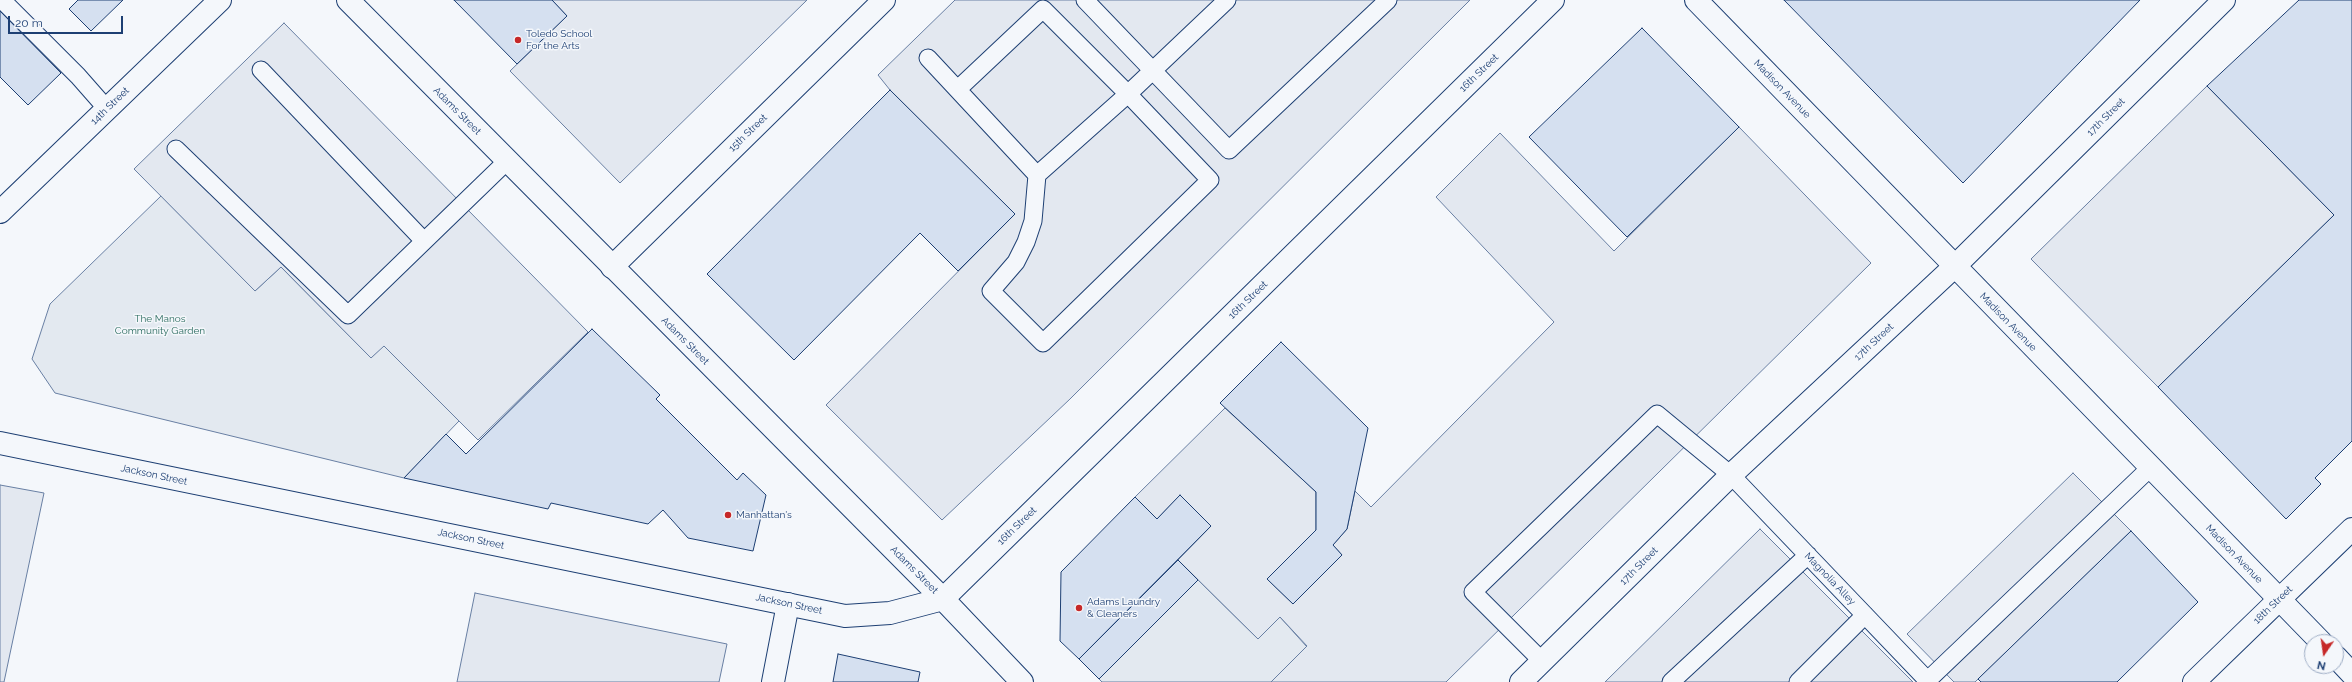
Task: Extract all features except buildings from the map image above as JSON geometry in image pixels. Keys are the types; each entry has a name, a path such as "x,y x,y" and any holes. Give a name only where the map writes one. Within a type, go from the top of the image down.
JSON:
{"street":[{"name":"14th Street","path":"0,212 220,0"},
{"name":"Adams Street","path":"348,0 943,599 1022,682"},
{"name":"15th Street","path":"612,267 884,0"},
{"name":"16th Street","path":"943,599 1553,0"},
{"name":"Madison Avenue","path":"1696,0 1954,267 2313,634"},
{"name":"17th Street","path":"1521,682 1731,475 1954,267 2224,0"},
{"name":"Jackson Street","path":"0,443 845,616 890,613 943,599"},
{"name":"18th Street","path":"2194,682 2352,529"},
{"path":"773,682 788,604"},
{"path":"2344,666 2352,674"}],"lane":[{"path":"2,0 78,76 107,109"},
{"path":"1085,0 1229,150 1388,0"},
{"path":"958,90 1044,9 1128,94 1210,180 1044,343 991,291 1016,262 1026,242 1033,221 1037,175 1128,94 1227,0"},
{"path":"928,58 1037,175"},
{"path":"261,70 424,241"},
{"path":"176,149 348,315 507,161"},
{"name":"Magnolia Alley","path":"1542,661 1474,592 1657,414 1731,475 1928,681"},
{"path":"1928,681 2150,468"},
{"path":"1671,682 1808,555"},
{"path":"1798,682 1865,615"}],"green space":[{"name":"The Manos Community Garden","path":"161,196 255,291 281,267 371,358 384,345 459,421 404,478 55,393 32,359 50,304"},
{"path":"1198,580 1258,639 1280,617 1307,647 1271,682 1102,682 1099,679"}],"shaded area":[{"path":"552,0 807,0 620,183 510,71 567,16"},
{"path":"955,0 1470,0 1070,399 942,520 826,405 1015,214 890,90 878,75"},
{"path":"284,23 588,332 478,440 384,346 371,358 281,267 255,291 134,169"},
{"path":"2207,86 2334,215 2158,387 2031,259"},
{"path":"1739,127 1871,263 1446,682 1271,682 1307,646 1280,617 1258,639 1178,560 1211,526 1180,495 1157,519 1135,497 1225,408 1316,492 1316,530 1267,579 1293,604 1342,555 1333,545 1347,529 1355,491 1371,507 1554,322 1436,197 1500,133 1614,251"},
{"path":"2073,473 2131,531 1975,682 1954,682 1907,634"},
{"path":"0,485 44,493 4,682 0,682"},
{"path":"1760,529 1913,682 1605,682"},
{"path":"475,593 727,644 719,682 457,682"}],"place":[{"name":"Toledo School For the Arts","path":"518,40"},
{"name":"Manhattan's","path":"728,515"},
{"name":"Adams Laundry & Cleaners","path":"1079,608"}]}
